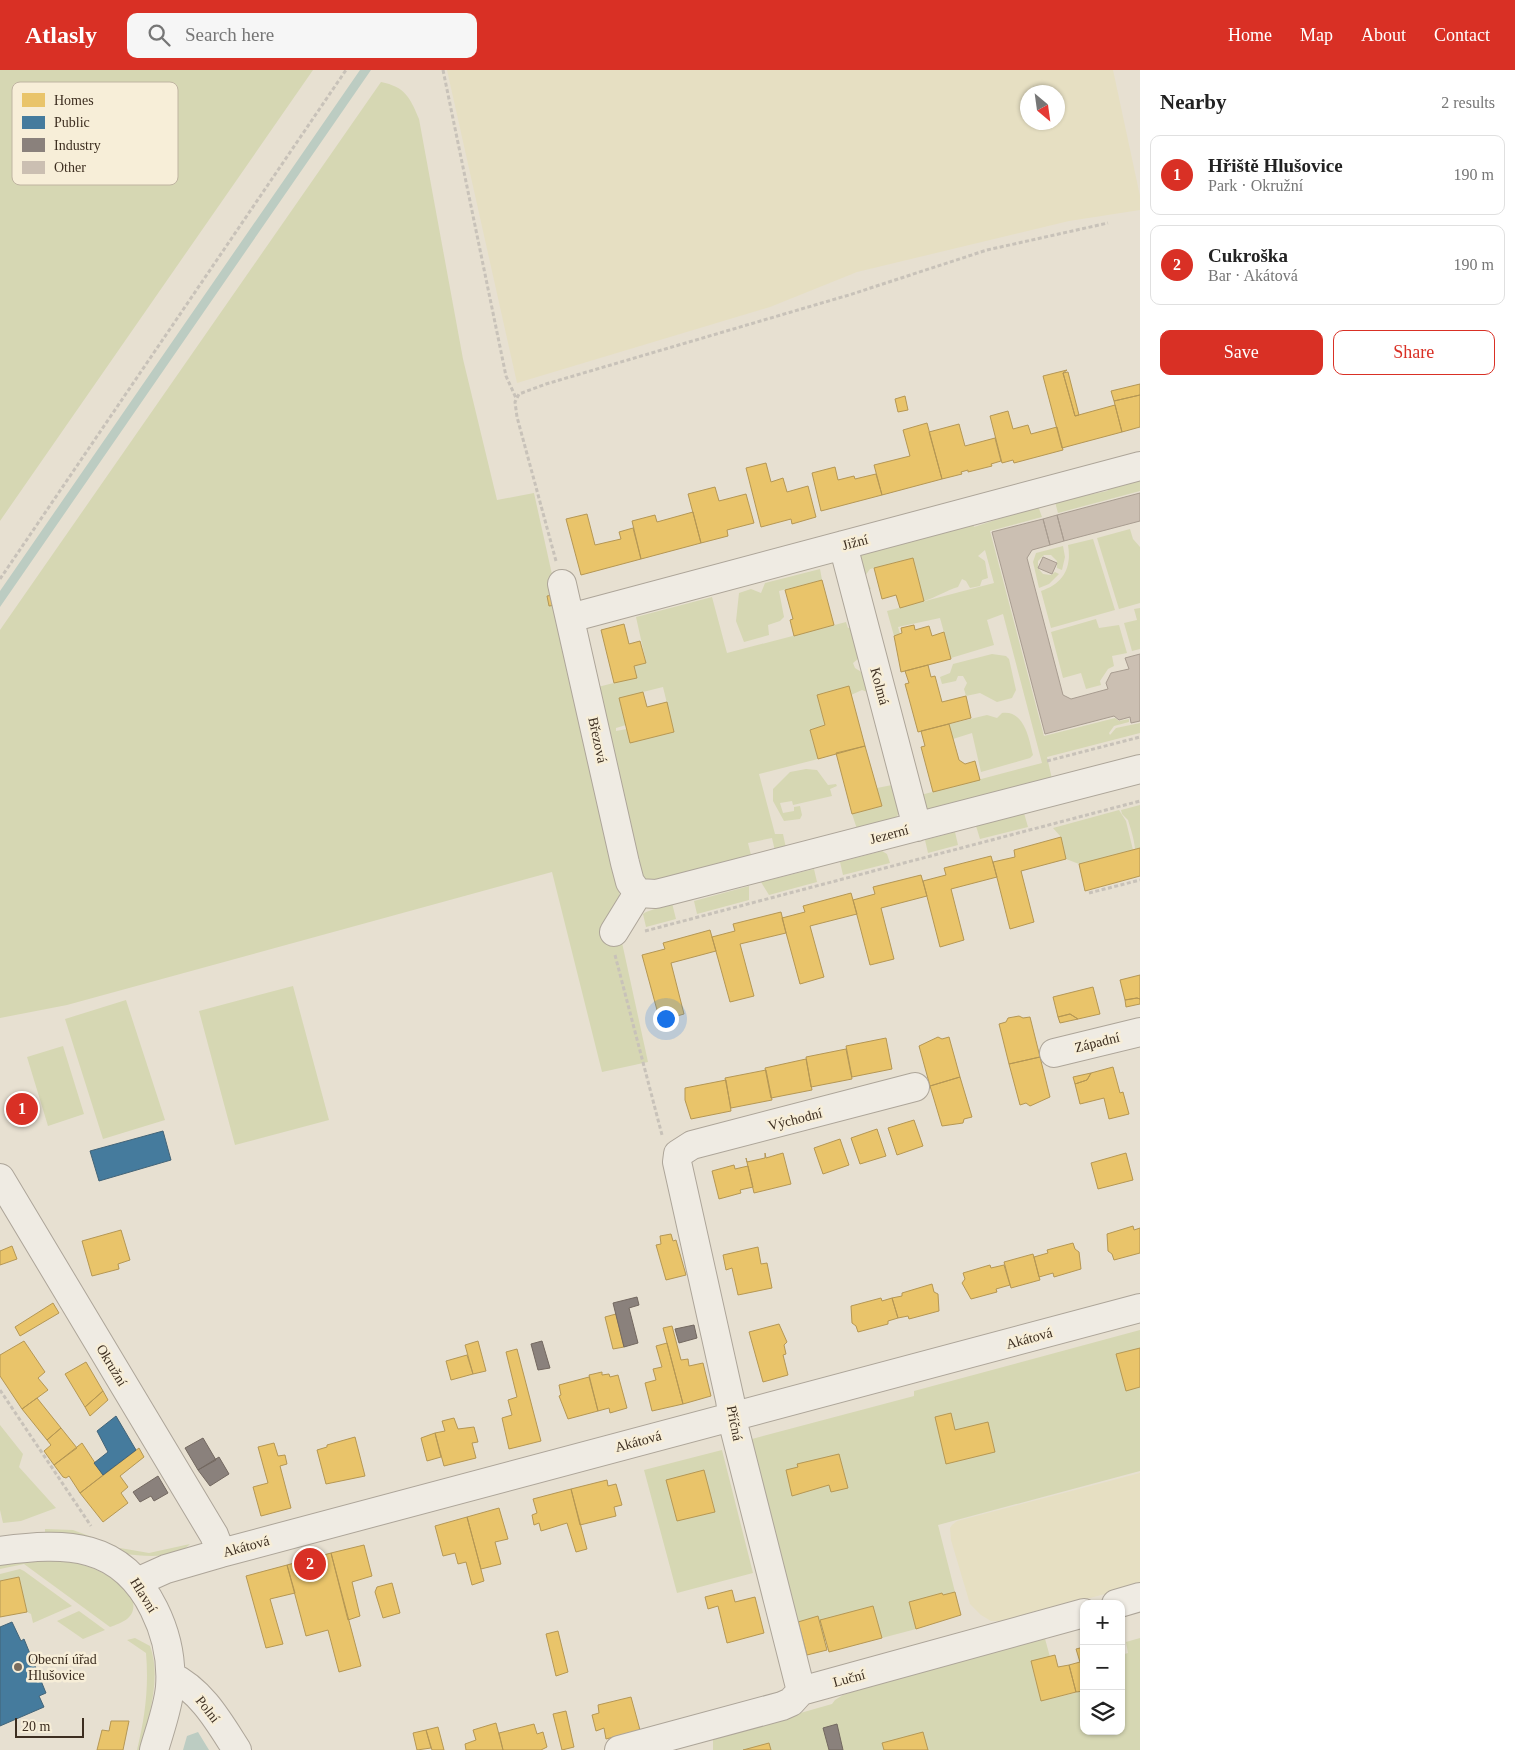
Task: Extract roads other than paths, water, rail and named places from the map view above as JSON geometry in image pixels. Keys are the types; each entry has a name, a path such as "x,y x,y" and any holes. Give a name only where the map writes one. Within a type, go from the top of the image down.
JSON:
{"street":[{"name":"Jižní","path":"570,618 1140,466"},
{"name":"Kolmá","path":"843,545 917,827"},
{"name":"Březová","path":"562,584 625,863 630,882 638,893"},
{"name":"Jezerní","path":"638,893 656,894 1140,769"},
{"path":"614,932 638,893"},
{"name":"Západní","path":"1054,1053 1140,1032"},
{"name":"Východní","path":"678,1154 692,1145 914,1087"},
{"name":"Příčná","path":"678,1154 678,1169 733,1416 734,1428 801,1691"},
{"name":"Okružní","path":"0,1178 214,1535 221,1553"},
{"name":"Akátová","path":"138,1582 166,1569 221,1553 1140,1308"},
{"name":"Hlavní","path":"0,1551 54,1547 76,1549 113,1561 128,1571 138,1582 148,1597 164,1633 171,1676 168,1701 154,1750"},
{"path":"1125,1601 1140,1597"},
{"name":"Luční","path":"619,1750 782,1706 791,1702 801,1691 1080,1614"},
{"name":"Polní","path":"171,1676 186,1685 204,1701 237,1750"}],"place":[{"name":"Hřiště Hlušovice","path":"22,1109"},
{"name":"Cukroška","path":"310,1564"},
{"name":"Obecní úřad Hlušovice","path":"18,1667"}]}
